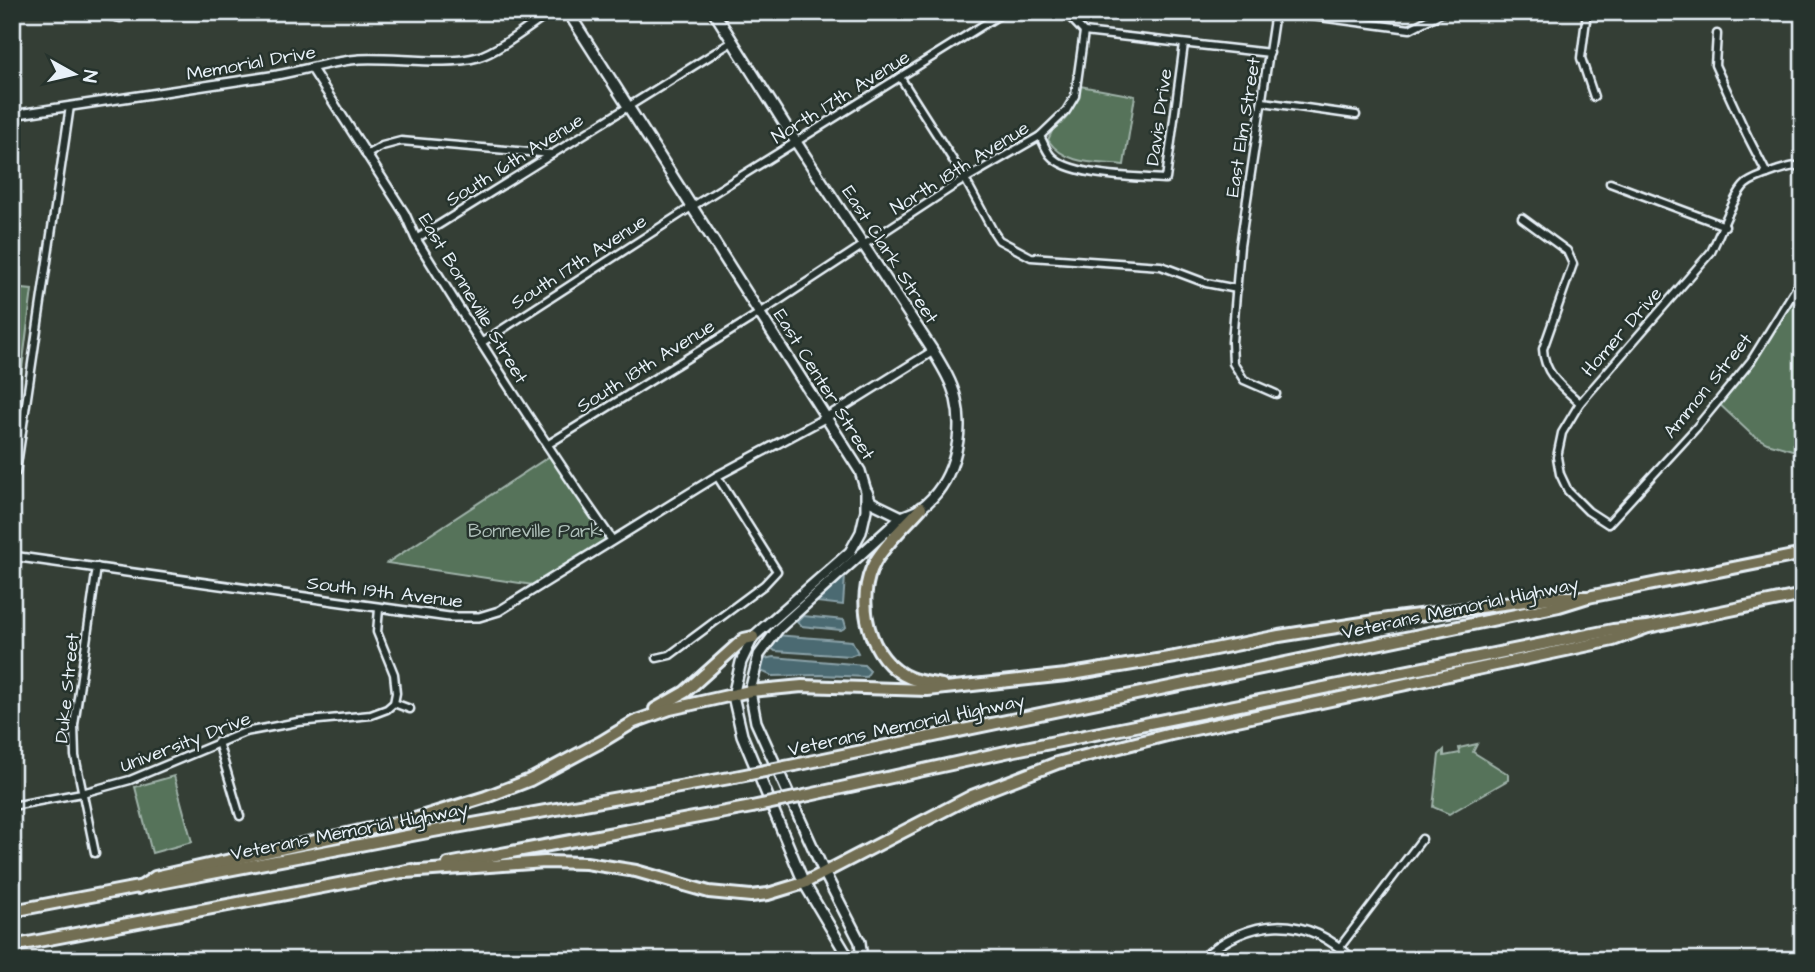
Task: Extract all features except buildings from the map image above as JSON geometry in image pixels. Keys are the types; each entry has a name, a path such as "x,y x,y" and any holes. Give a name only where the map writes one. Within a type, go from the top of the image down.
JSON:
{"highway":[{"path":"921,508 874,563 866,588 869,625 880,652 888,662 908,677 955,686"},
{"name":"Veterans Memorial Highway","path":"12,911 736,777 1803,554"},
{"path":"12,946 752,807 1015,750 1613,630 1648,627 1803,595"},
{"path":"634,722 670,709 750,691 802,686 927,690 1066,675 1388,619 1557,597 1588,597"},
{"path":"405,872 545,862 586,863 636,871 709,892 751,896 783,891 804,883 972,796 1057,763 1171,734 1613,640 1648,627"},
{"path":"139,888 155,877 418,818 530,780 685,692 744,639 753,638"}],"main road":[{"name":"East Center Street","path":"569,12 827,417 860,471 866,491 864,522 850,552 753,638 741,662 733,696 742,735 804,883 845,952 853,960"},
{"name":"East Clark Street","path":"714,12 946,371 956,399 959,432 954,458 945,480 921,508 902,517"},
{"path":"862,960 860,942 824,872 756,722 750,691 759,655 778,629 902,517 871,502 866,491"}],"street":[{"path":"91,12 121,18"},
{"name":"Memorial Drive","path":"12,115 312,69 336,61 462,60 479,57 551,12"},
{"name":"North 17th Avenue","path":"693,206 1004,12"},
{"path":"1065,12 1084,32 1270,52"},
{"name":"East Elm Street","path":"1275,12 1240,246 1233,363 1244,380 1276,394"},
{"path":"1282,12 1410,29 1443,12"},
{"path":"1587,12 1580,58 1594,97"},
{"name":"North 18th Avenue","path":"761,313 965,179 1040,136 1066,111 1075,96 1084,32"},
{"path":"1717,34 1715,65 1746,135 1767,174"},
{"name":"South 16th Avenue","path":"416,239 732,43"},
{"name":"Davis Drive","path":"1040,136 1050,156 1064,166 1089,172 1166,178 1184,44"},
{"name":"East Bonneville Street","path":"312,69 405,214 416,239 481,343 612,540"},
{"path":"900,77 965,179 999,240 1031,257 1161,266 1206,283 1237,289"},
{"path":"1262,102 1356,115"},
{"path":"16,472 70,106"},
{"path":"366,155 382,146 401,141 554,154"},
{"name":"Homer Drive","path":"1627,504 1608,524 1588,511 1568,491 1558,457 1562,433 1580,404 1711,251 1725,226 1735,199 1746,184 1794,165 1803,166"},
{"path":"1610,183 1725,226"},
{"name":"South 17th Avenue","path":"481,343 693,206"},
{"path":"1522,218 1566,251 1573,264 1543,349 1544,363 1549,371 1580,404"},
{"name":"Ammon Street","path":"1627,504 1696,428 1751,361 1803,277"},
{"name":"South 18th Avenue","path":"547,445 761,313"},
{"name":"South 19th Avenue","path":"12,556 379,609 479,618 499,611 717,476 827,417 933,351"},
{"path":"657,658 670,655 764,585 777,571 717,476"},
{"name":"Duke Street","path":"95,853 75,757 74,725 97,567"},
{"path":"379,609 377,632 394,674 394,703 410,709"},
{"name":"University Drive","path":"12,806 82,793 130,780 245,732 298,722 371,715 394,703"},
{"path":"218,742 240,816"},
{"path":"1340,947 1422,839"},
{"path":"1199,960 1240,932 1278,925 1318,933 1340,947 1353,960"}],"green space":[{"path":"1080,86 1135,96 1124,165 1073,159 1055,148 1048,140 1053,129 1059,126 1071,111"},
{"path":"1803,277 1803,453 1767,443 1751,434 1717,402 1751,361"},
{"path":"12,288 32,290 21,377 12,376"},
{"name":"Bonneville Park","path":"553,454 609,543 546,587 387,563"},
{"path":"1477,744 1473,752 1508,774 1508,780 1449,814 1433,807 1439,755 1444,750 1444,756 1460,753 1459,748"},
{"path":"174,776 192,842 152,853 135,787"}],"water":[{"path":"845,576 843,605 817,602"},
{"path":"803,616 844,620 846,627 841,630 801,626 797,622"},
{"path":"775,635 852,641 858,653 850,656 775,651 769,646"},
{"path":"773,657 864,665 870,671 866,677 772,676 759,670 760,660"}]}
